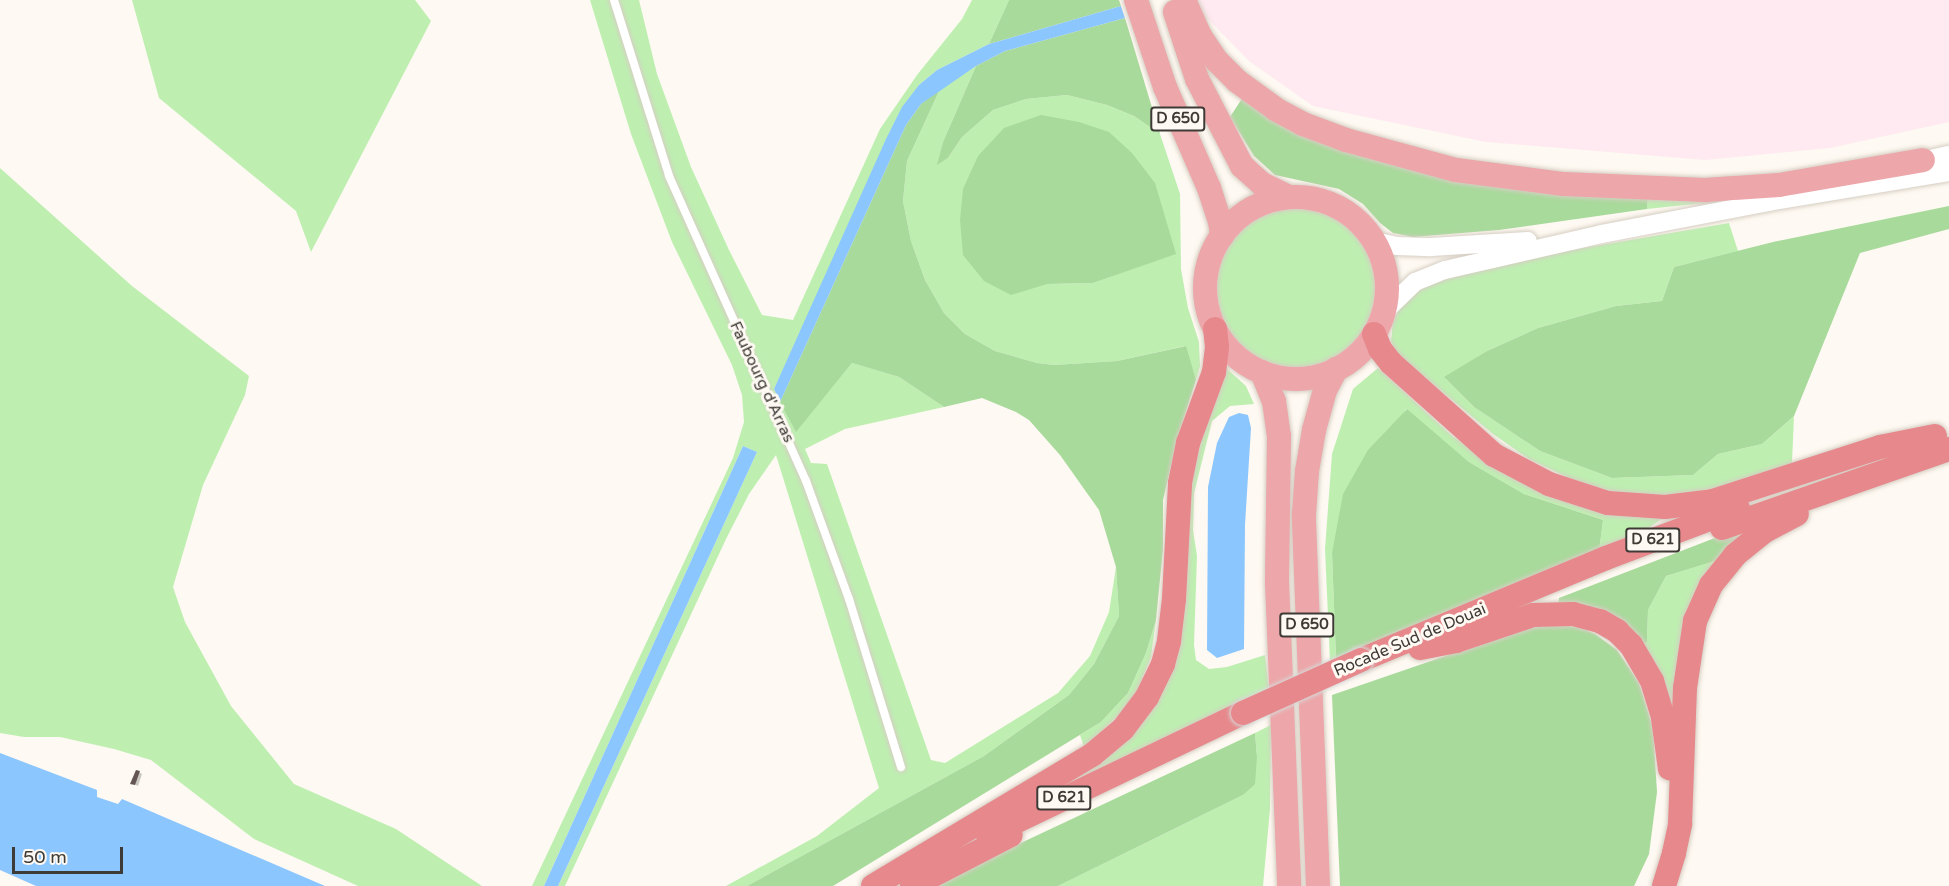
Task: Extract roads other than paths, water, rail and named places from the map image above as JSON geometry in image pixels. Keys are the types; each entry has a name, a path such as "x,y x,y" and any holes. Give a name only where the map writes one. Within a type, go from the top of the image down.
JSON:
{"highway":[{"path":"1379,323 1380,349 1391,363 1494,455 1556,487 1608,503 1665,507 1713,501 1880,447 1940,443"},
{"path":"873,886 1092,755 1123,729 1144,704 1158,676 1169,641 1174,599 1180,483 1188,443 1214,372 1217,347 1215,329"},
{"path":"1664,886 1680,824 1689,647 1695,621 1711,585 1736,555 1765,531 1788,518 1867,485 1940,443"},
{"name":"Rocade Sud de Douai","path":"1361,667 1419,648 1940,443"},
{"name":"Rocade Sud de Douai","path":"887,886 1043,808 1617,554 1940,443"},
{"path":"1419,648 1456,641 1520,619 1548,614 1592,618 1609,625 1625,638 1643,663 1656,691 1670,764 1667,822 1651,886"},
{"name":"Rocade Sud de Douai","path":"912,886 1243,719"}],"main road":[{"name":"D 650","path":"1136,0 1158,70 1209,188 1222,236"},
{"name":"D 650","path":"1171,0 1197,79 1232,149 1255,179 1289,197"},
{"path":"1184,0 1200,36 1217,61 1237,81 1277,110 1303,124 1346,140 1456,170 1564,184 1705,190 1935,169"},
{"path":"1289,197 1322,201 1342,210 1360,224 1374,241 1382,260 1386,281 1379,323 1354,358 1336,369 1316,376 1294,379 1262,372 1235,355 1215,329 1208,309 1206,276 1212,255 1222,236 1246,212 1267,202 1289,197"},
{"name":"D 650","path":"1318,886 1304,514 1307,471 1314,430 1325,390 1336,369"},
{"name":"D 650","path":"1262,372 1274,401 1279,436 1278,592 1289,886"}],"street":[{"path":"1379,323 1406,288 1433,273 1602,234 1935,169 1949,155"},
{"path":"1374,241 1397,246 1460,247 1602,234"}],"lane":[{"name":"Faubourg d'Arras","path":"614,0 669,176 806,481 849,599 901,767"}],"water":[{"path":"1121,6 1125,18 1005,51 976,66 921,104 906,125 780,402 774,389 886,139 902,107 919,85 937,70 989,44"},
{"path":"1239,413 1248,415 1251,428 1245,525 1244,649 1217,658 1207,650 1208,487 1217,443 1229,417"},
{"path":"743,446 757,452 558,886 544,886"},
{"path":"0,753 97,790 97,797 118,804 122,799 325,886 36,886 0,870"}]}
